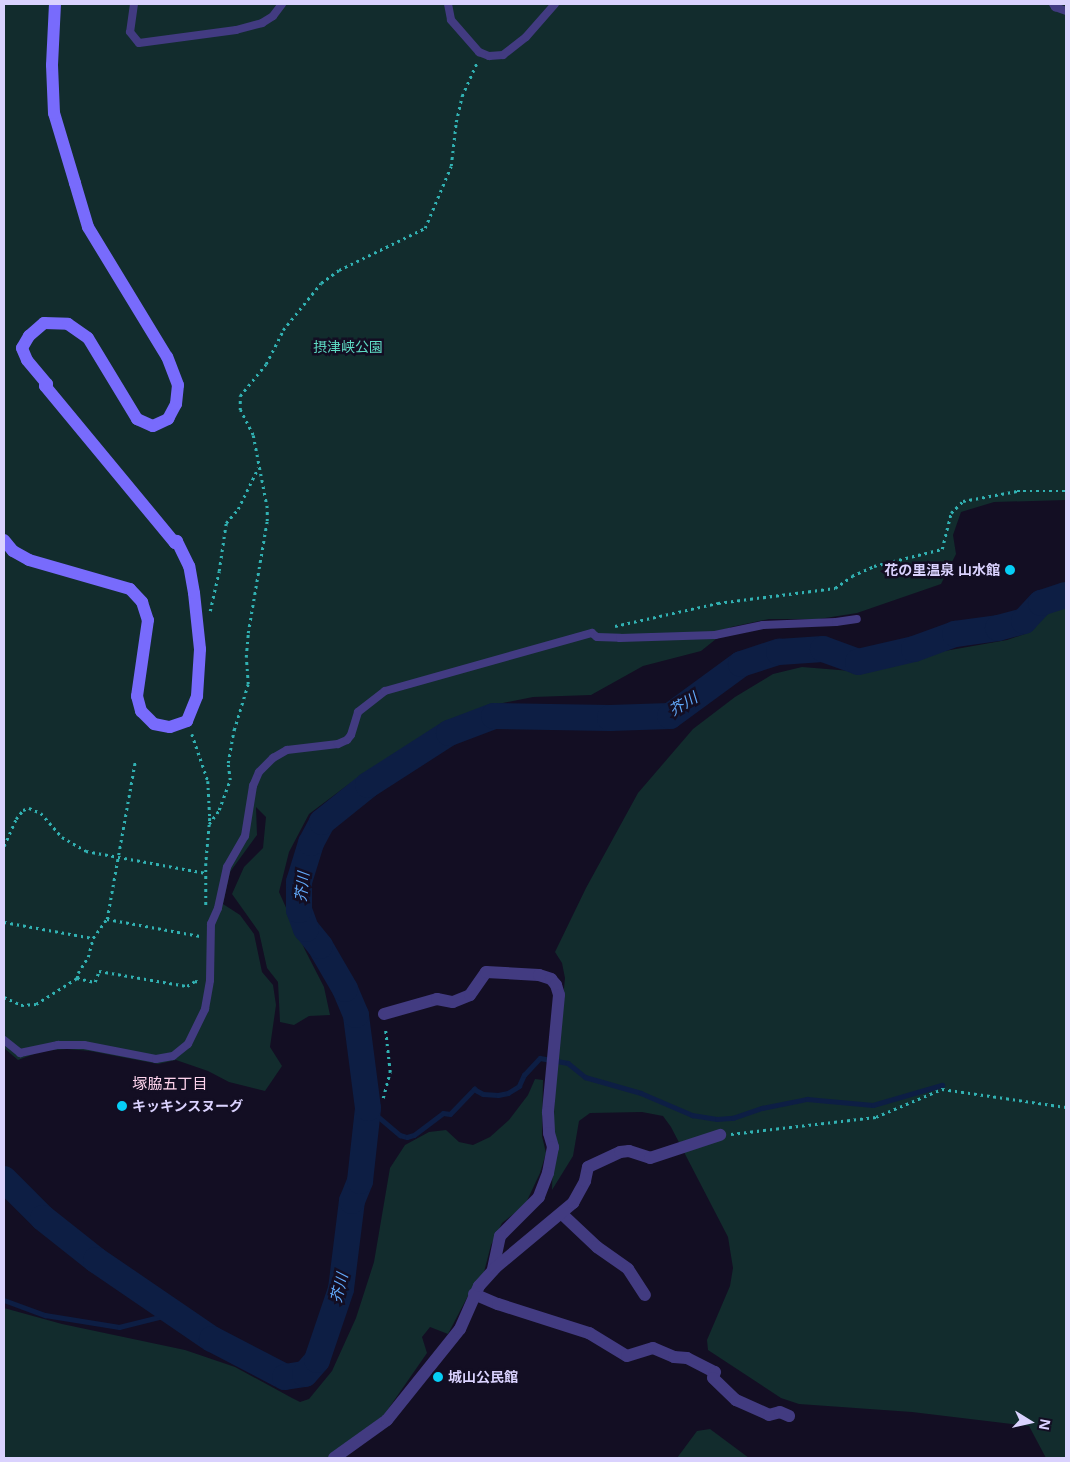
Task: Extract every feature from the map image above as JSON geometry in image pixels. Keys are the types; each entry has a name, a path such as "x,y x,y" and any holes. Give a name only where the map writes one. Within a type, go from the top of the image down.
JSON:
{"street":[{"path":"4,540 13,551 29,560 130,589 142,602 148,620 137,696 141,711 154,724 170,726 187,721 197,696 200,649 189,566 177,541 175,543 45,386 47,384 26,360 22,348 29,336 44,323 68,324 88,338 137,419 153,426 168,419 176,404 178,385 167,357 88,227 54,113 52,65 55,4"},
{"path":"384,1014 437,999 453,1002 470,995 486,972 539,975 551,979 556,985 559,995 548,1112 549,1134 552,1147 548,1173 539,1197 500,1236 493,1270"},
{"path":"334,1458 387,1420 460,1329 474,1294 493,1270 573,1204 585,1181 588,1167 611,1154 629,1152 650,1158 720,1135"},
{"path":"562,1214 597,1247 628,1269 645,1295"},
{"path":"474,1294 498,1304 589,1334 627,1356 652,1348 674,1357 687,1358 715,1372 713,1378 736,1400 769,1416 780,1412 788,1416"}],"lane":[{"path":"134,4 130,32 139,44 236,30 262,23 273,16 282,4"},
{"path":"448,4 451,20 482,53 489,56 503,55 526,37 555,4"},
{"path":"1053,4 1066,11"},
{"path":"4,1040 20,1053 58,1045 84,1045 156,1059 172,1056 188,1044 205,1009 210,984 211,924 218,908 227,867 245,836 253,786 259,772 273,758 287,750 338,744 347,740 351,735 358,712 385,691 592,633 597,637 620,638 715,635 763,625 836,622 857,619"}],"path":[{"path":"209,824 219,810 230,780 228,763 234,730 248,684 246,657 248,633 267,521 263,486 253,435 240,410 240,396 266,364 283,330 321,283 340,270 425,228 451,166 456,122 462,96 482,53"},
{"path":"198,632 208,617 213,600 220,571 226,523 238,509 258,468"},
{"path":"592,633 718,602 809,593 835,588 852,576 874,566 942,549 951,513 963,501 1017,491 1066,491"},
{"path":"187,721 208,781 209,824 206,873 207,910 211,924"},
{"path":"4,997 21,1006 36,1004 77,978 88,957 93,938 107,919 116,858 135,762"},
{"path":"4,846 16,819 23,810 29,808 41,813 62,837 86,851 206,873"},
{"path":"107,919 210,939"},
{"path":"4,922 93,938"},
{"path":"77,978 95,982 99,971 187,986 195,981 210,984"},
{"path":"384,1014 390,1072 384,1098"},
{"path":"720,1135 876,1117 942,1089 1066,1107"}],"green space":[{"name":"摂津峡公園","path":"4,4 1066,4 1066,500 994,502 961,512 953,535 956,554 941,584 857,613 819,619 769,619 731,627 701,651 643,666 591,695 533,697 498,704 448,720 349,784 309,814 289,852 279,892 324,987 330,1015 309,1016 294,1025 280,1022 278,982 267,968 259,932 232,894 244,867 263,848 266,817 256,807 257,835 230,872 223,904 240,915 254,934 262,972 273,985 276,1005 270,1047 282,1066 265,1091 229,1082 208,1071 176,1060 158,1064 90,1051 67,1049 42,1051 18,1060 4,1048"},
{"path":"1066,603 1066,1458 1046,1458 1029,1426 912,1412 799,1404 781,1398 708,1350 707,1340 730,1286 733,1268 728,1237 671,1127 663,1116 642,1112 590,1113 579,1121 573,1156 552,1190 555,1079 565,978 562,963 555,952 586,888 638,793 693,729 735,697 773,674 802,667 863,672 939,652 1007,640 1025,634 1047,612"},
{"path":"535,1079 543,1080 542,1136 546,1153 540,1173 525,1205 502,1223 491,1245 483,1276 470,1292 448,1334 430,1327 422,1337 427,1353 384,1415 327,1458 4,1458 4,1308 62,1324 185,1350 235,1367 300,1402 309,1399 332,1371 356,1318 374,1262 390,1168 405,1145 429,1132 446,1130 459,1142 473,1145 490,1137 509,1120 528,1095"},
{"path":"710,1429 749,1458 677,1458 697,1431"}],"waterway":[{"name":"芥川","path":"4,1179 43,1218 96,1260 212,1339 285,1377 305,1374 317,1360 341,1289 352,1201 360,1181 368,1108 356,1015 345,989 320,946 306,929 299,910 299,882 311,843 322,822 368,785 449,733 494,716 610,718 670,716 741,664 779,652 823,649 858,662 914,649 955,634 998,628 1024,621 1041,603 1066,595"},
{"path":"368,1108 400,1135 407,1137 414,1135 443,1113 450,1114 474,1089 483,1094 498,1095 508,1093 519,1086 524,1075 540,1058 568,1063 585,1077 641,1093 692,1115 717,1119 733,1118 762,1108 807,1099 873,1105 942,1085"},
{"path":"4,1300 45,1315 119,1327 175,1313"}],"place":[{"name":"花の里温泉 山水館","path":"1010,570"},
{"name":"キッキンスヌーグ","path":"122,1106"},
{"name":"城山公民館","path":"438,1377"}],"district":[{"name":"塚脇五丁目","path":"170,1084"}]}
